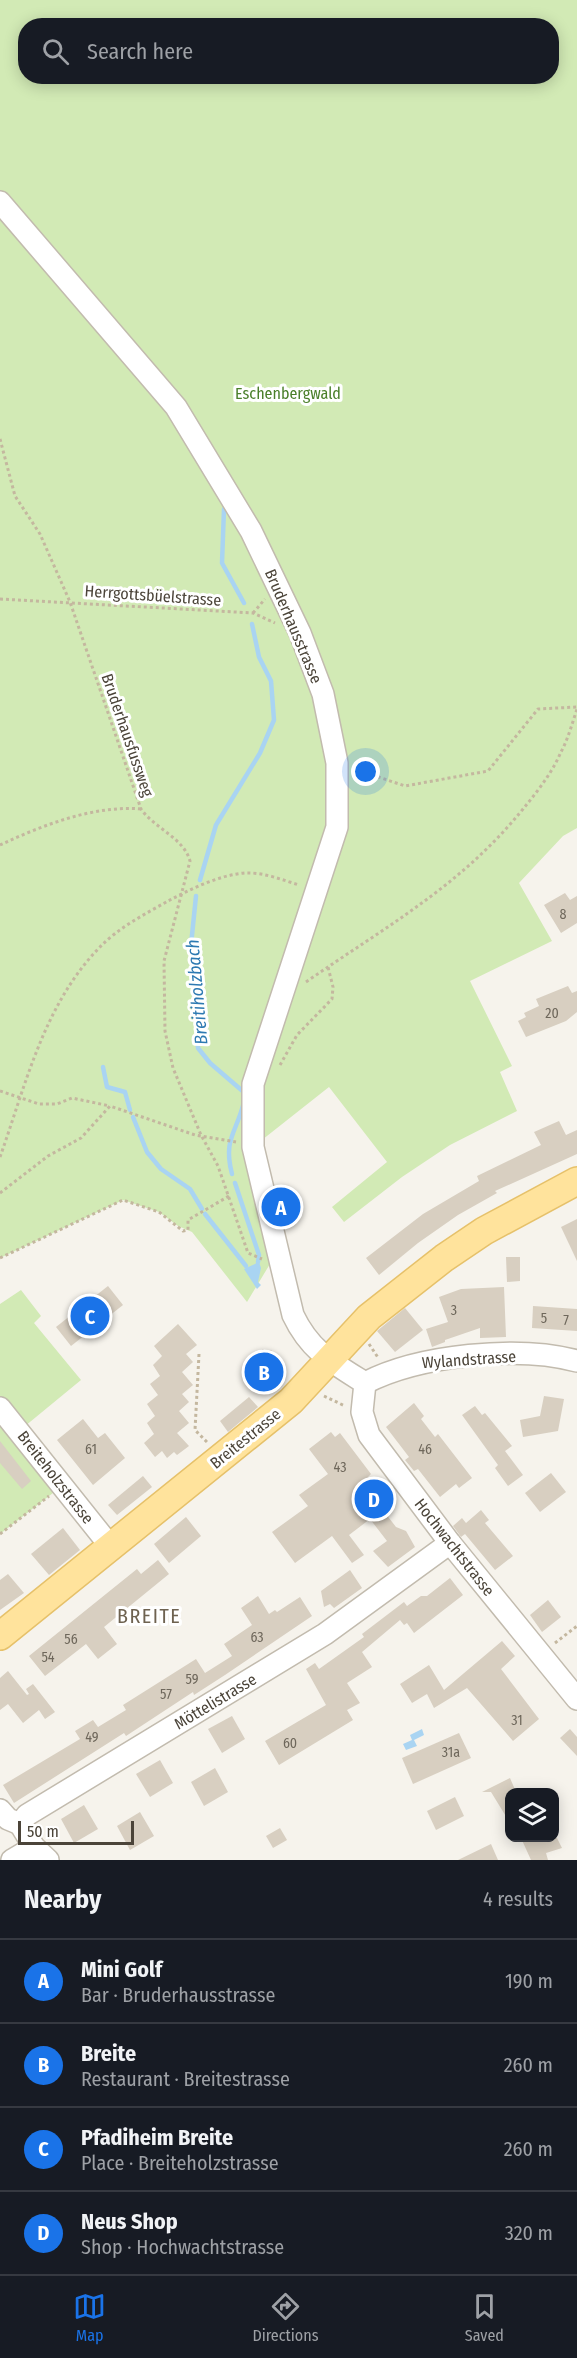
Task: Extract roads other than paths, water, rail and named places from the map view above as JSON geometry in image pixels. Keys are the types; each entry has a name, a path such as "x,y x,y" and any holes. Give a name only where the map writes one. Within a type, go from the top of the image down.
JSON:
{"main road":[{"name":"Breitestrasse","path":"0,1636 291,1401 369,1317 444,1258 514,1213 577,1181"}],"street":[{"name":"Bruderhausstrasse","path":"0,202 176,407 251,531 300,633 323,694 337,763 337,827 253,1084 253,1147 292,1315 303,1336 328,1359 365,1383"},
{"name":"Wylandstrasse","path":"365,1383 388,1371 418,1362 502,1354 563,1357 577,1361"},
{"name":"Hochwachtstrasse","path":"365,1383 362,1412 369,1435 450,1543 577,1699"},
{"name":"Breiteholzstrasse","path":"0,1408 111,1547"},
{"name":"Möttelistrasse","path":"20,1824 27,1815 325,1634 450,1543"},
{"path":"0,1810 8,1819 20,1824 41,1853 12,1860"}],"water":[{"path":"259,1262 261,1268 258,1282 261,1285 257,1289 244,1269"},
{"path":"422,1729 424,1735 414,1740 417,1746 406,1750 403,1744 412,1740 410,1735"}],"waterway":[{"path":"224,509 222,563 244,603"},
{"name":"Breitiholzbach","path":"200,880 216,825 260,753 274,720 271,681 259,657 252,624"},
{"name":"Breitiholzbach","path":"196,896 191,945 198,1048 210,1063 246,1094"},
{"path":"103,1067 107,1087 125,1092 130,1110"},
{"name":"Breitiholzbach","path":"232,1174 230,1144 244,1102"},
{"path":"133,1117 147,1152 161,1169 190,1189 202,1209"},
{"name":"Breitiholzbach","path":"235,1183 259,1255 258,1262"},
{"path":"205,1214 246,1266"}],"place":[{"name":"Mini Golf","path":"281,1207"},
{"name":"Pfadiheim Breite","path":"90,1316"},
{"name":"Breite","path":"264,1372"},
{"name":"Neus Shop","path":"374,1499"}],"district":[{"name":"BREITE","path":"149,1616"}],"park label":[{"name":"Eschenbergwald","path":"288,393"}]}
